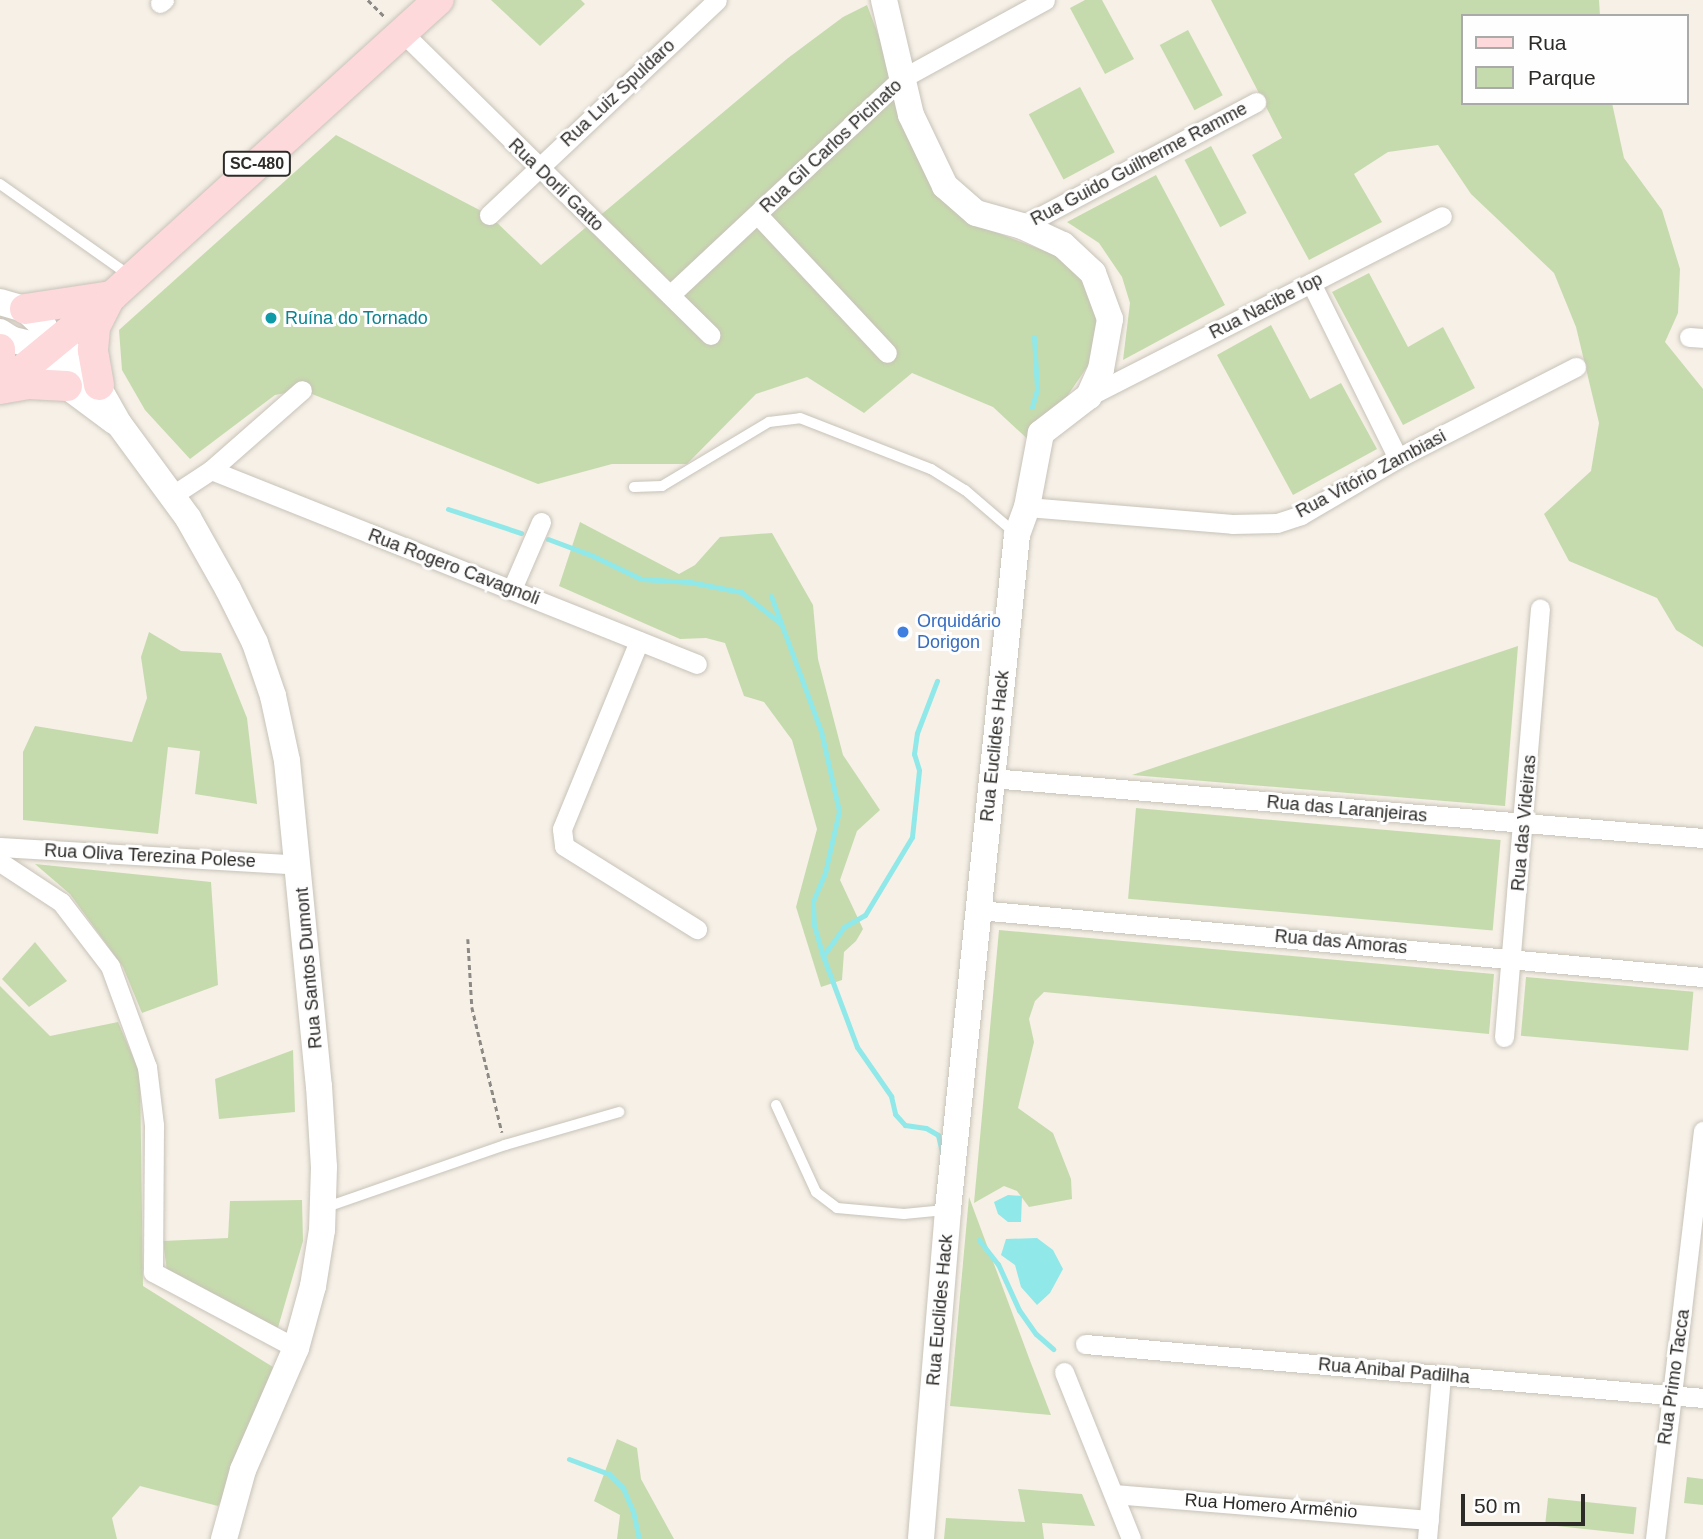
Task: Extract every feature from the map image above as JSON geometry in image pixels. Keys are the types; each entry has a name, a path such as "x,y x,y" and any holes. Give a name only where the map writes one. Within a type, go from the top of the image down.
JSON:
{"main road":[{"name":"SC-480","path":"0,388 122,286 439,0"},
{"path":"13,305 122,286"},
{"path":"99,385 93,350 95,327 122,286"},
{"path":"0,349 0,381"},
{"path":"0,388 29,384 67,386"}],"street":[{"name":"Rua Luiz Spuldaro","path":"489,215 718,0"},
{"name":"Rua Euclides Hack","path":"884,0 911,115 944,186 976,214 1022,226 1063,245 1093,272 1110,320 1101,369 1089,396 1041,433 1027,507 1017,535 948,1210 922,1539"},
{"name":"Rua Gil Carlos Picinato","path":"670,295 901,79 1045,0"},
{"name":"Rua Dorli Gatto","path":"403,33 710,335"},
{"name":"Rua Guido Guilherme Ramme","path":"1022,226 1255,102"},
{"path":"757,214 887,353"},
{"name":"Rua Nacibe Iop","path":"1089,396 1442,216"},
{"path":"1311,283 1398,458"},
{"path":"13,305 44,327 67,386"},
{"name":"Rua Santos Dumont","path":"0,332 13,340 69,353 85,364 99,385 118,424 173,495 228,589 254,643 268,682 287,761 319,1086 323,1208 313,1286 296,1348 243,1471 224,1539"},
{"name":"Rua Vitório Zambiasi","path":"1027,507 1232,524 1278,523 1301,515 1398,458 1576,367"},
{"name":"Rua Santos Dumont","path":"67,386 118,424"},
{"path":"173,495 211,470 302,390"},
{"name":"Rua Rogero Cavagnoli","path":"211,470 697,664"},
{"path":"512,589 541,522"},
{"name":"Rua das Videiras","path":"1504,1037 1513,958 1540,608"},
{"path":"639,641 562,829 564,846 697,929"},
{"name":"Rua das Laranjeiras","path":"991,778 1703,838"},
{"name":"Rua Oliva Terezina Polese","path":"0,847 299,865"},
{"path":"0,862 61,902 110,966 147,1067 154,1125 153,1272 296,1348"},
{"name":"Rua das Amoras","path":"979,910 1703,977"},
{"name":"Rua Primo Tacca","path":"1655,1539 1670,1395 1699,1203 1703,1131"},
{"name":"Rua Anibal Padilha","path":"1085,1343 1703,1398"},
{"path":"1064,1371 1131,1539"},
{"path":"1428,1529 1441,1375"},
{"name":"Rua Homero Armênio","path":"1114,1494 1428,1529"}],"lane":[{"path":"0,184 122,286"},
{"path":"634,486 662,486 769,422 800,418 931,469 965,490 1017,535"},
{"path":"776,1105 816,1192 837,1208 904,1214 948,1210"},
{"path":"323,1208 505,1145 618,1112"}],"path":[{"path":"468,939 472,1007 505,1145"}],"green space":[{"path":"491,0 581,0 585,4 540,46"},
{"path":"1085,0 1102,0 1134,59 1105,74 1070,8"},
{"path":"1211,0 1599,0 1600,14 1462,14 1462,105 1612,105 1624,158 1662,210 1680,269 1678,313 1665,342 1703,389 1703,647 1676,630 1657,598 1569,561 1544,514 1591,471 1599,423 1576,327 1554,273 1471,194 1438,145 1388,152 1354,174 1382,222 1309,260 1252,155 1282,138"},
{"path":"867,5 913,126 969,222 1058,256 1087,276 1103,313 1102,345 1034,445 993,407 912,373 864,413 807,377 756,394 687,464 612,464 538,484 302,390 275,395 190,459 145,410 122,370 119,330 336,135 489,215 541,265 788,58 843,17"},
{"path":"1188,30 1223,95 1194,110 1160,45"},
{"path":"1080,87 1115,152 1064,180 1029,114"},
{"path":"1211,146 1247,213 1220,227 1185,160"},
{"path":"1156,175 1225,305 1123,360 1130,303 1122,277 1099,243 1067,222"},
{"path":"1369,273 1408,347 1443,327 1475,388 1403,425 1332,292"},
{"path":"1271,325 1310,399 1341,383 1377,449 1293,495 1217,355"},
{"path":"580,522 679,574 695,565 720,537 772,533 813,605 818,659 843,755 880,810 857,831 840,880 863,929 856,941 844,952 842,980 821,987 796,907 817,829 792,740 764,702 744,696 725,643 706,638 680,639 559,586"},
{"path":"149,632 181,651 221,653 247,718 257,804 195,794 200,751 168,747 158,834 23,820 23,752 35,726 132,742 147,698 141,657"},
{"path":"1518,646 1505,806 1132,775"},
{"path":"1136,808 1501,840 1493,931 1128,899"},
{"path":"35,864 211,882 218,985 142,1013 123,967 70,894"},
{"path":"999,930 1494,974 1489,1034 1044,992 1035,1001 1029,1019 1034,1042 1018,1108 1053,1133 1071,1179 1072,1199 1029,1207 1017,1191 1004,1186 974,1203"},
{"path":"35,942 67,981 29,1007 2,979"},
{"path":"1526,977 1693,992 1688,1050 1521,1036"},
{"path":"0,986 50,1036 118,1022 140,1073 143,1286 273,1367 239,1469 218,1506 140,1486 112,1518 117,1539 0,1539"},
{"path":"293,1050 295,1112 219,1119 215,1079"},
{"path":"969,1197 1029,1358 1051,1415 950,1406"},
{"path":"302,1200 303,1241 277,1331 167,1271 163,1241 228,1238 230,1201"},
{"path":"617,1439 637,1448 641,1479 674,1539 617,1539 620,1515 594,1501"},
{"path":"1687,1477 1703,1479 1703,1505 1684,1503"},
{"path":"1018,1489 1082,1494 1095,1526 1042,1523 1044,1539 944,1539 946,1518 1025,1522"},
{"path":"1548,1498 1637,1507 1634,1534 1545,1525"}],"water":[{"path":"1008,1195 1022,1196 1021,1222 1008,1222 998,1214 994,1202"},
{"path":"1037,1238 1053,1250 1063,1269 1050,1293 1037,1305 1021,1287 1015,1265 1001,1255 1006,1239"}],"waterway":[{"path":"1032,407 1037,389 1034,337"},
{"path":"448,509 521,533"},
{"path":"548,539 591,555 641,579 690,582 741,592 780,623"},
{"path":"771,596 821,731 839,811 825,873 813,901 814,925 823,956 857,1047 891,1096 895,1114 905,1125 926,1128 938,1135 942,1153"},
{"path":"823,956 844,927 865,915 912,837 919,770 914,754 917,733 937,681"},
{"path":"979,1240 998,1264 1019,1310 1036,1334 1053,1349"},
{"path":"569,1459 609,1474 623,1488 633,1511 639,1539"}],"place":[{"name":"Ruína do Tornado","path":"271,318"},
{"name":"Orquidário Dorigon","path":"903,632"}]}
